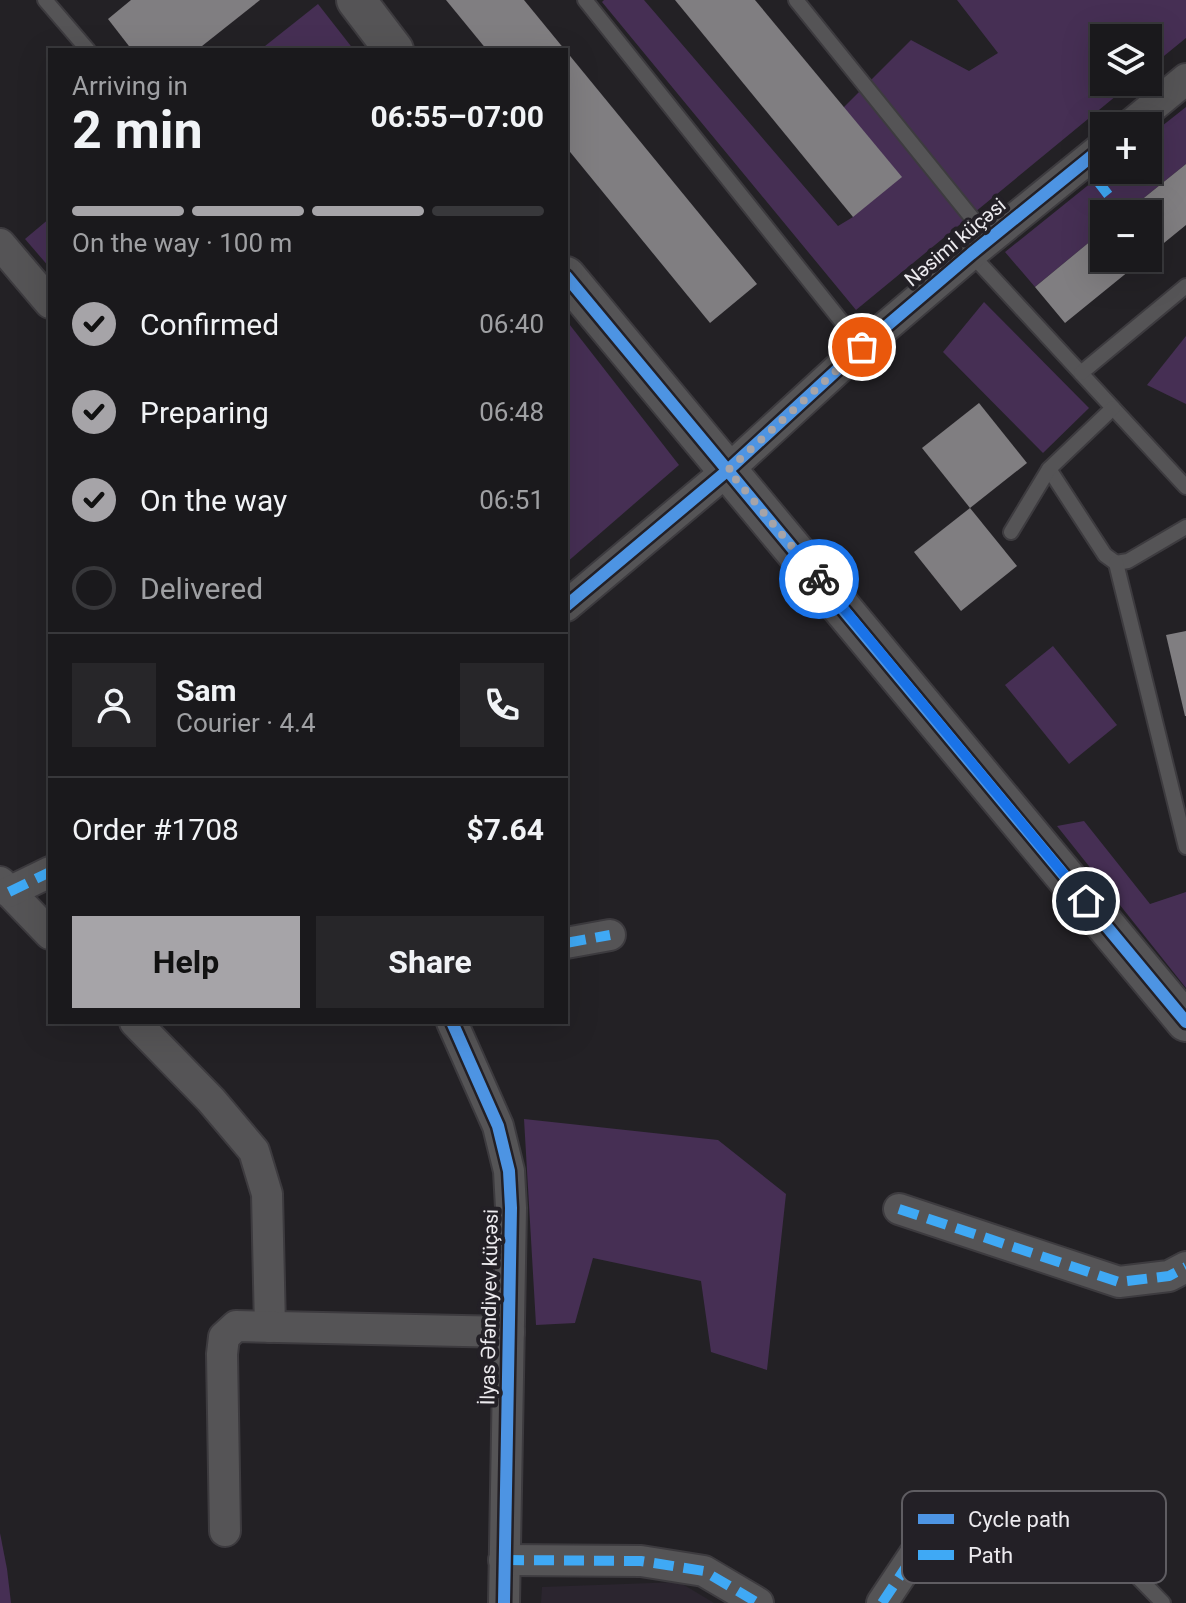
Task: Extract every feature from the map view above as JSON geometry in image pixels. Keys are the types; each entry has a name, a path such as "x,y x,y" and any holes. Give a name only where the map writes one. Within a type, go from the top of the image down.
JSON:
{"street":[{"path":"356,0 392,48"},
{"path":"1146,112 1186,79"},
{"name":"Nəsimi küçəsi","path":"728,470 862,347 1090,157"},
{"path":"0,244 48,301"},
{"path":"568,278 1186,1022"},
{"path":"568,604 728,470"},
{"path":"48,873 5,887 48,932"},
{"path":"568,943 610,935"},
{"path":"137,1024 211,1100 254,1151 267,1194 270,1327"},
{"name":"İlyas Əfəndiyev küçəsi","path":"453,1024 498,1126 509,1171 511,1208 504,1603"},
{"path":"899,1209 1119,1282 1169,1276 1186,1267"},
{"path":"225,1531 222,1354 224,1337 236,1326 509,1332"},
{"path":"504,1560 641,1561 704,1571 758,1603"},
{"path":"882,1603 902,1573"}],"lane":[{"path":"45,0 86,48"},
{"path":"585,0 862,347"},
{"path":"796,0 980,247 1081,373 1186,487"},
{"path":"1081,373 1186,286"},
{"path":"1011,532 1049,469 1113,408"},
{"path":"1049,469 1105,555 1116,563 1186,847"},
{"path":"1116,563 1128,561 1186,527"},
{"path":"1144,1583 1163,1603"}],"shaded area":[{"path":"644,0 838,226 853,217 844,107 911,40 969,71 998,53 957,0 1186,0 1186,38 1162,58 1162,24 1090,24 1090,96 1116,96 1097,112 1090,112 1090,117 856,310 602,2"},
{"path":"318,4 352,48 263,48"},
{"path":"1186,107 1186,164 1162,183 1162,126"},
{"path":"1090,184 1161,184 1141,200 1090,200 1090,242 1035,287 1005,252"},
{"path":"48,220 48,266 25,239"},
{"path":"984,302 1089,408 1043,453 943,352"},
{"path":"568,323 679,465 568,561"},
{"path":"1186,336 1186,404 1147,385"},
{"path":"1053,646 1117,725 1069,764 1005,685"},
{"path":"1084,821 1150,904 1186,892 1186,988 1057,826"},
{"path":"524,1119 718,1140 786,1194 767,1370 711,1352 701,1281 593,1258 575,1323 536,1325"},
{"path":"0,1533 7,1569 11,1603 0,1603"},
{"path":"679,1582 714,1603 541,1603 542,1587"}],"building":[{"path":"131,0 260,0 200,48 130,48 108,19"},
{"path":"446,0 524,0 563,48 485,48"},
{"path":"675,0 755,0 902,177 853,217"},
{"path":"568,53 757,284 710,323 568,149"},
{"path":"1186,164 1186,225 1162,245 1162,200 1141,200"},
{"path":"1090,242 1090,272 1128,272 1065,323 1035,287"},
{"path":"979,403 1027,463 970,508 922,448"},
{"path":"970,508 1017,566 961,611 914,552"},
{"path":"1186,631 1186,716 1185,716 1166,635"}],"marked path":[{"path":"1100,184 1112,200"},
{"path":"9,892 48,873"},
{"path":"568,943 610,935"},
{"path":"899,1209 1119,1282 1169,1276 1186,1267"},
{"path":"504,1560 641,1561 704,1571 758,1603"},
{"path":"882,1603 902,1573"}],"cycle path":[{"path":"568,604 728,470 862,347 1090,157"},
{"path":"568,278 1186,1022"},
{"path":"453,1024 498,1126 509,1171 511,1208 504,1603"}],"way so far":[{"path":"819,579 728,470 862,347"}],"route":[{"path":"819,579 1086,901"}]}
